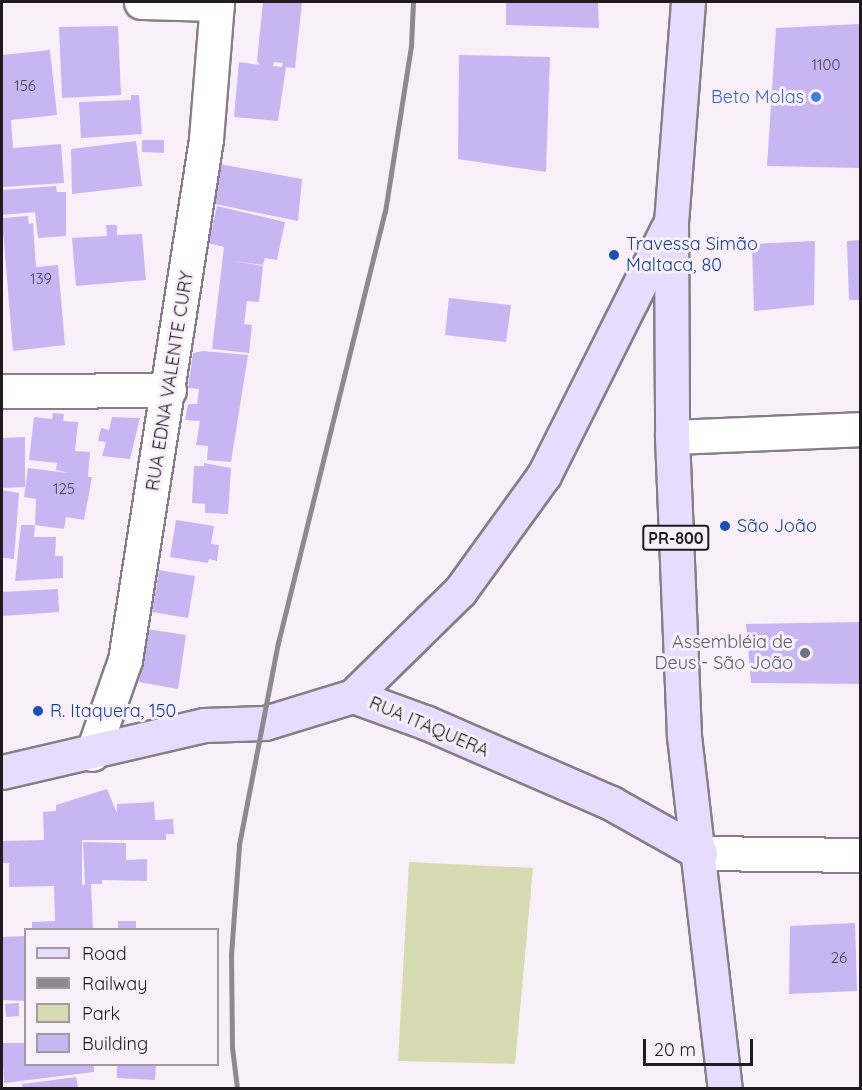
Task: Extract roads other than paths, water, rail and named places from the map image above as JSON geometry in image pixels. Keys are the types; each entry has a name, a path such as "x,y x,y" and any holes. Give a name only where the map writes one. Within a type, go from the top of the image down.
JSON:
{"main road":[{"name":"PR-800","path":"688,2 671,221 672,437 684,736 700,854 707,950 725,1089"},
{"path":"353,696 460,591 544,475 671,221"},
{"name":"RUA ITAQUERA","path":"2,772 92,753 204,725 264,723 353,696 427,723 611,803 700,854"}],"street":[{"path":"141,2 217,3"},
{"name":"RUA EDNA VALENTE CURY","path":"92,753 125,660 169,390 206,139 217,3"},
{"path":"2,391 169,390"},
{"path":"672,437 861,429"},
{"path":"700,854 861,855"}],"railway":[{"path":"237,1088 232,1048 231,955 239,845 278,643 385,212 411,46 413,2"}],"place":[{"name":"Beto Molas","path":"816,97"},
{"name":"Travessa Simão Maltaca, 80","path":"614,255"},
{"name":"São João","path":"725,526"},
{"name":"Assembléia de Deus - São João","path":"805,653"},
{"name":"R. Itaquera, 150","path":"38,711"}]}
